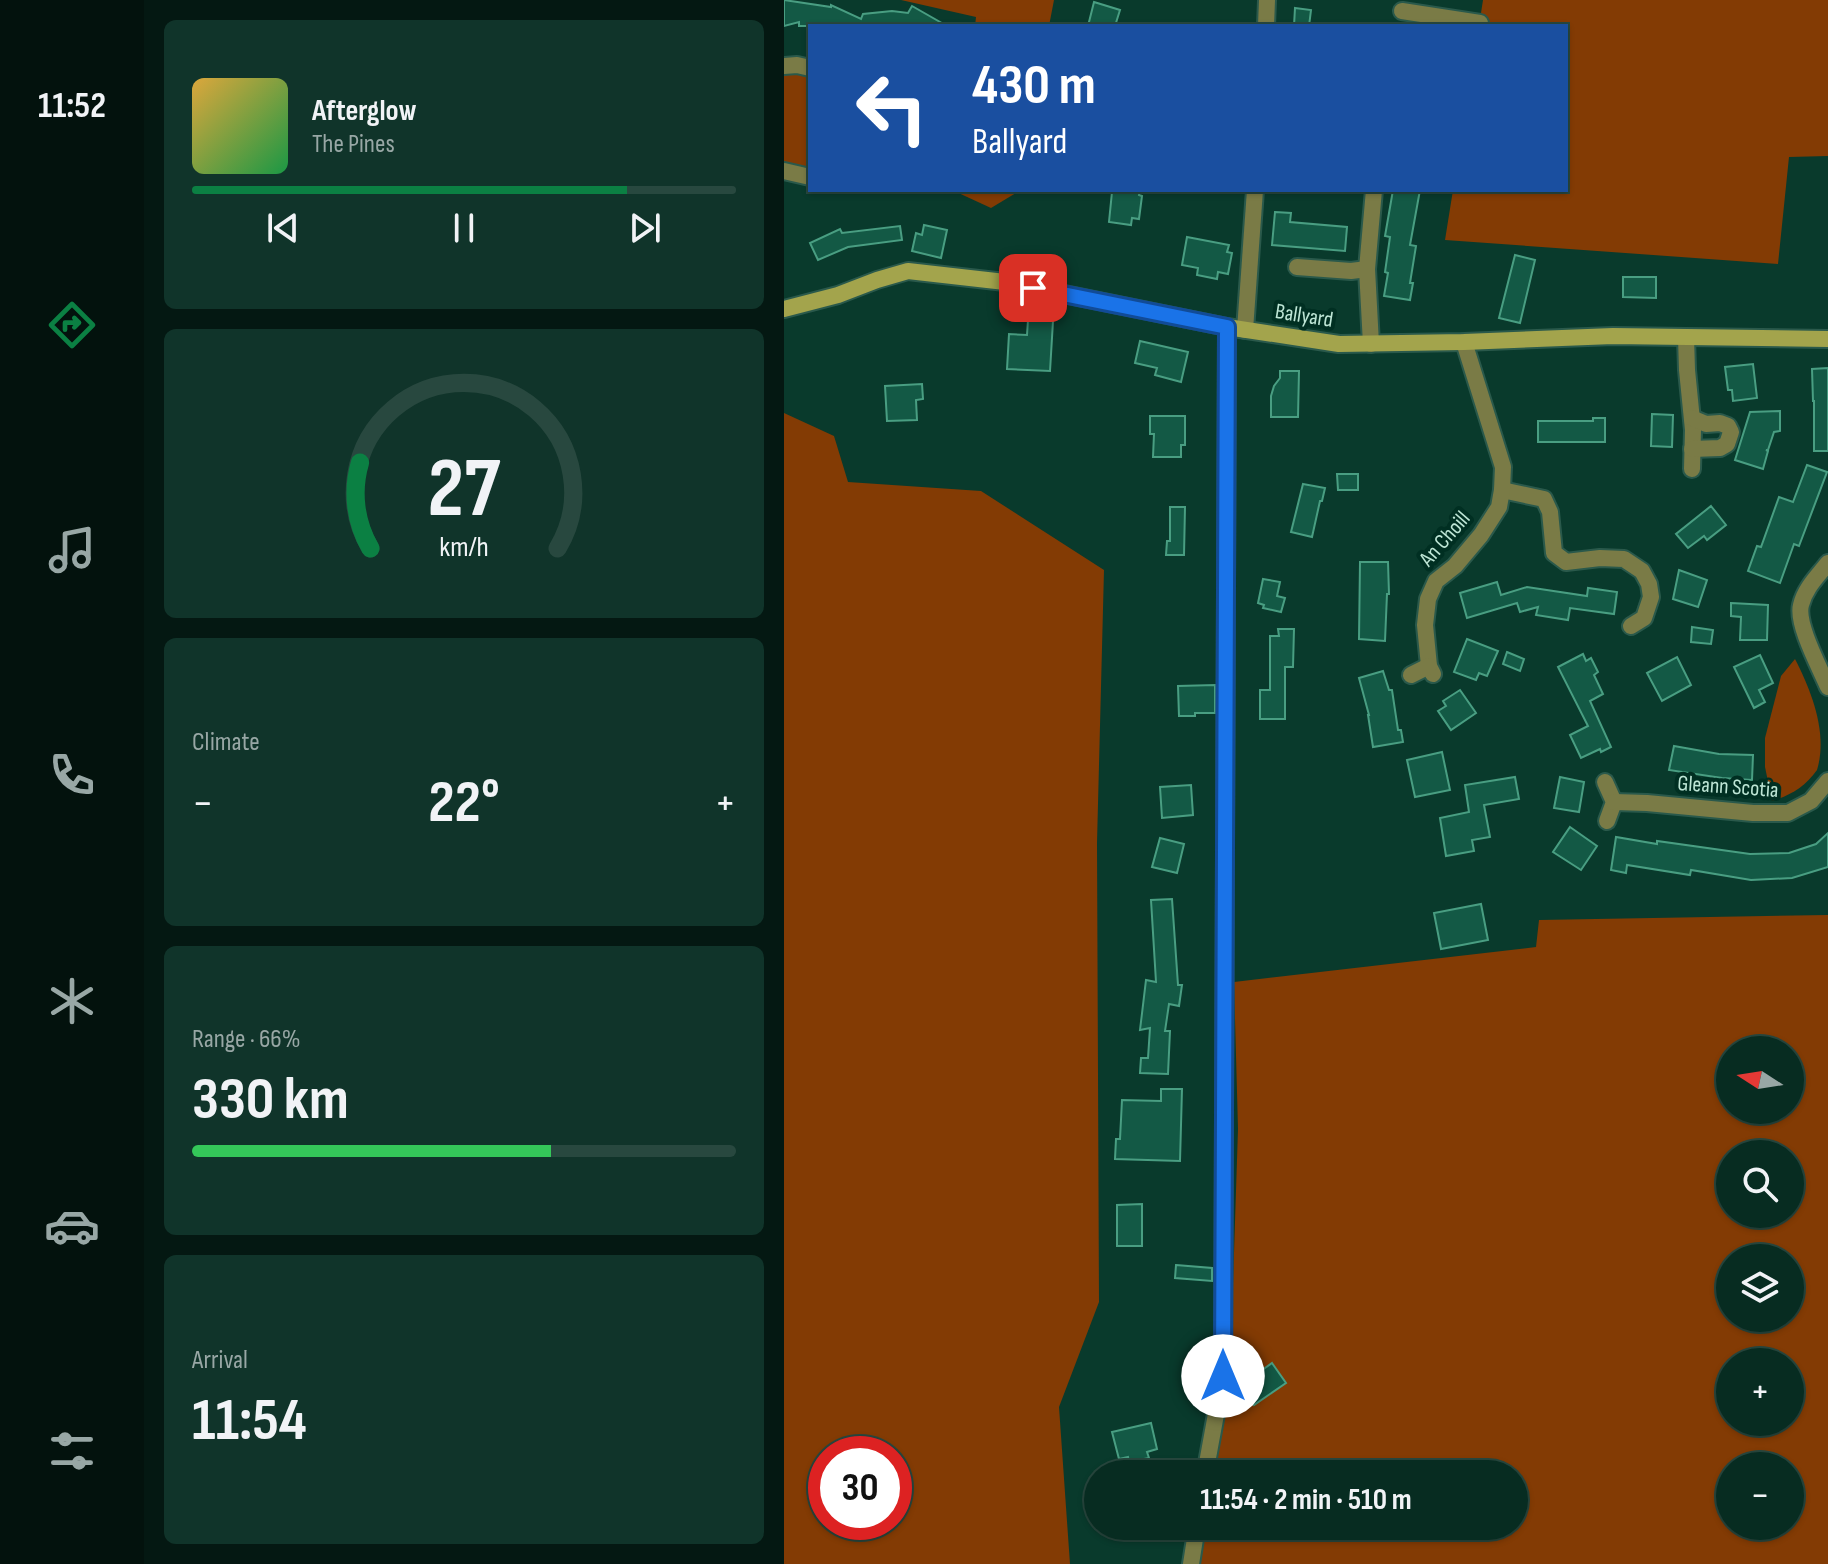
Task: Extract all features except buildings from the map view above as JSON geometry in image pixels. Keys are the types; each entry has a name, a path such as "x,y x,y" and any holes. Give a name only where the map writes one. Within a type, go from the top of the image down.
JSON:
{"street":[{"path":"1266,24 1267,0"},
{"path":"1402,12 1480,23"},
{"path":"784,66 808,68"},
{"path":"784,171 808,177"},
{"path":"1245,330 1255,192"},
{"path":"1371,344 1367,269 1374,192"},
{"path":"1297,267 1351,271 1367,269"},
{"name":"Ballyard","path":"784,309 838,295 908,271 1005,282 1227,327 1339,344 1613,336 1828,339"},
{"path":"1208,1460 1223,1376 1227,327"},
{"path":"1686,337 1692,469"},
{"name":"An Choill","path":"1411,675 1431,670 1425,625 1428,599 1436,581 1455,566 1481,535 1499,507 1502,490 1503,467 1464,342"},
{"path":"1692,418 1706,424 1725,424 1731,432 1727,444 1720,448 1692,449"},
{"path":"1502,490 1544,499 1550,512 1554,553 1566,562 1624,559 1642,571 1651,597 1644,618 1631,626"},
{"path":"1828,563 1807,589 1800,607 1803,626 1828,687"},
{"name":"Gleann Scotia","path":"1614,802 1788,813 1811,801 1828,781"},
{"path":"1605,782 1614,802 1607,821"},
{"path":"1191,1564 1195,1540"}],"shaded area":[{"path":"901,0 1054,0 1049,24 975,24 976,17"},
{"path":"1483,0 1828,0 1828,156 1789,157 1778,264 1445,240 1453,192 1568,192 1568,24 1479,24"},
{"path":"784,75 808,75 808,169 784,163"},
{"path":"956,192 1018,192 991,208"},
{"path":"784,413 834,436 848,482 981,491 1104,570 1097,843 1099,1302 1059,1407 1070,1564 784,1564"},
{"path":"1795,659 1816,713 1820,756 1817,770 1808,781 1772,801 1765,767 1765,738 1781,676"},
{"path":"1828,915 1828,1564 1200,1564 1204,1540 1528,1540 1528,1460 1216,1460 1228,1382 1232,1315 1238,1129 1234,982 1536,947 1539,920"}],"route":[{"path":"1033,288 1227,327 1223,1376"}]}
